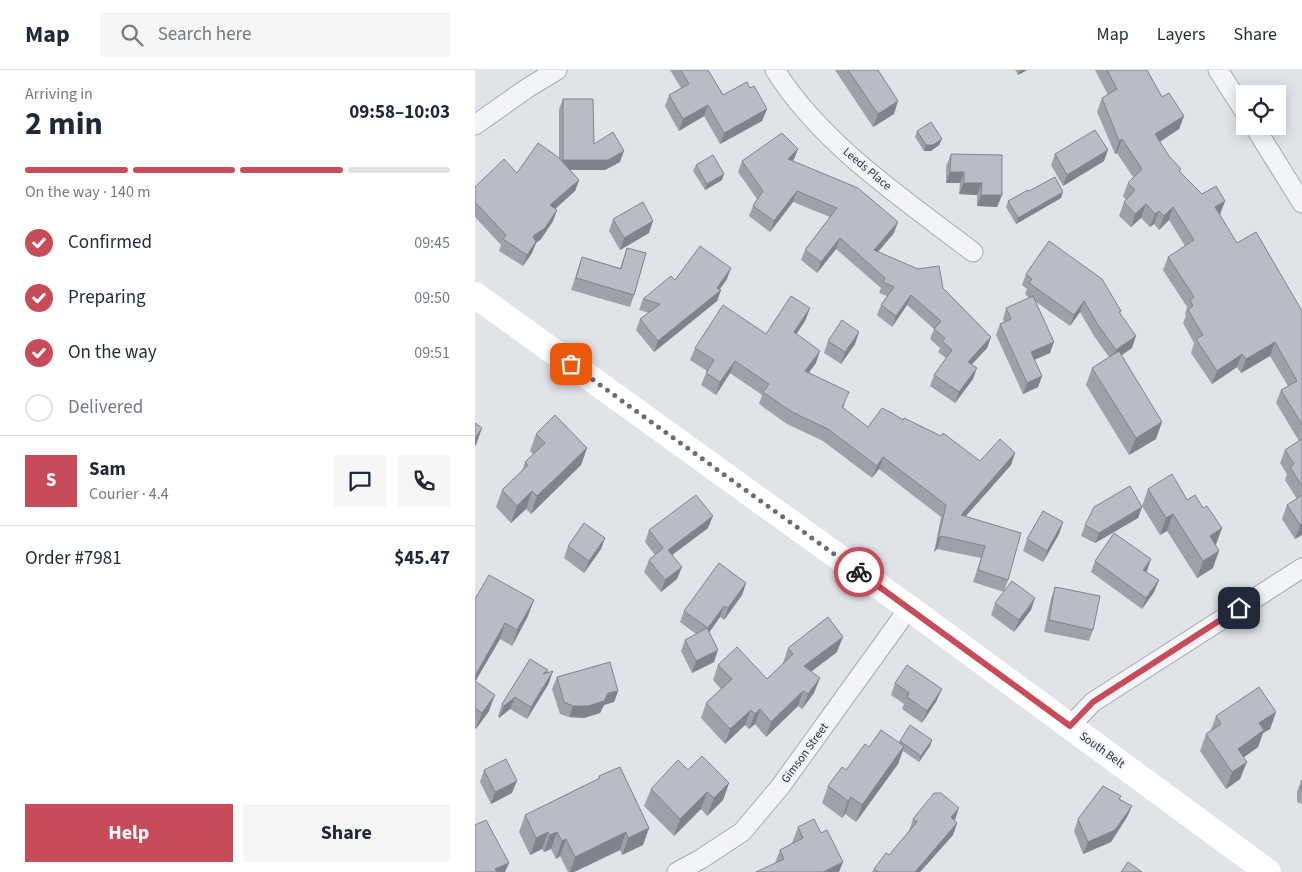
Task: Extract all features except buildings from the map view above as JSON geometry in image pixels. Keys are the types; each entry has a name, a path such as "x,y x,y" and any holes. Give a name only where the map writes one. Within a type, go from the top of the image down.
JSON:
{"street":[{"path":"475,125 557,70"},
{"name":"Leeds Place","path":"775,70 787,90 830,137 886,185 973,252"},
{"path":"1218,70 1236,98"},
{"path":"1260,135 1302,203"},
{"name":"South Belt","path":"475,295 1070,726 1255,868"},
{"path":"1070,726 1093,702 1302,568"},
{"name":"Gimson Street","path":"677,872 701,859 742,832 780,787 909,608"}],"way so far":[{"path":"571,364 859,572"}],"route":[{"path":"859,572 1070,726 1090,704 1239,608"}]}
